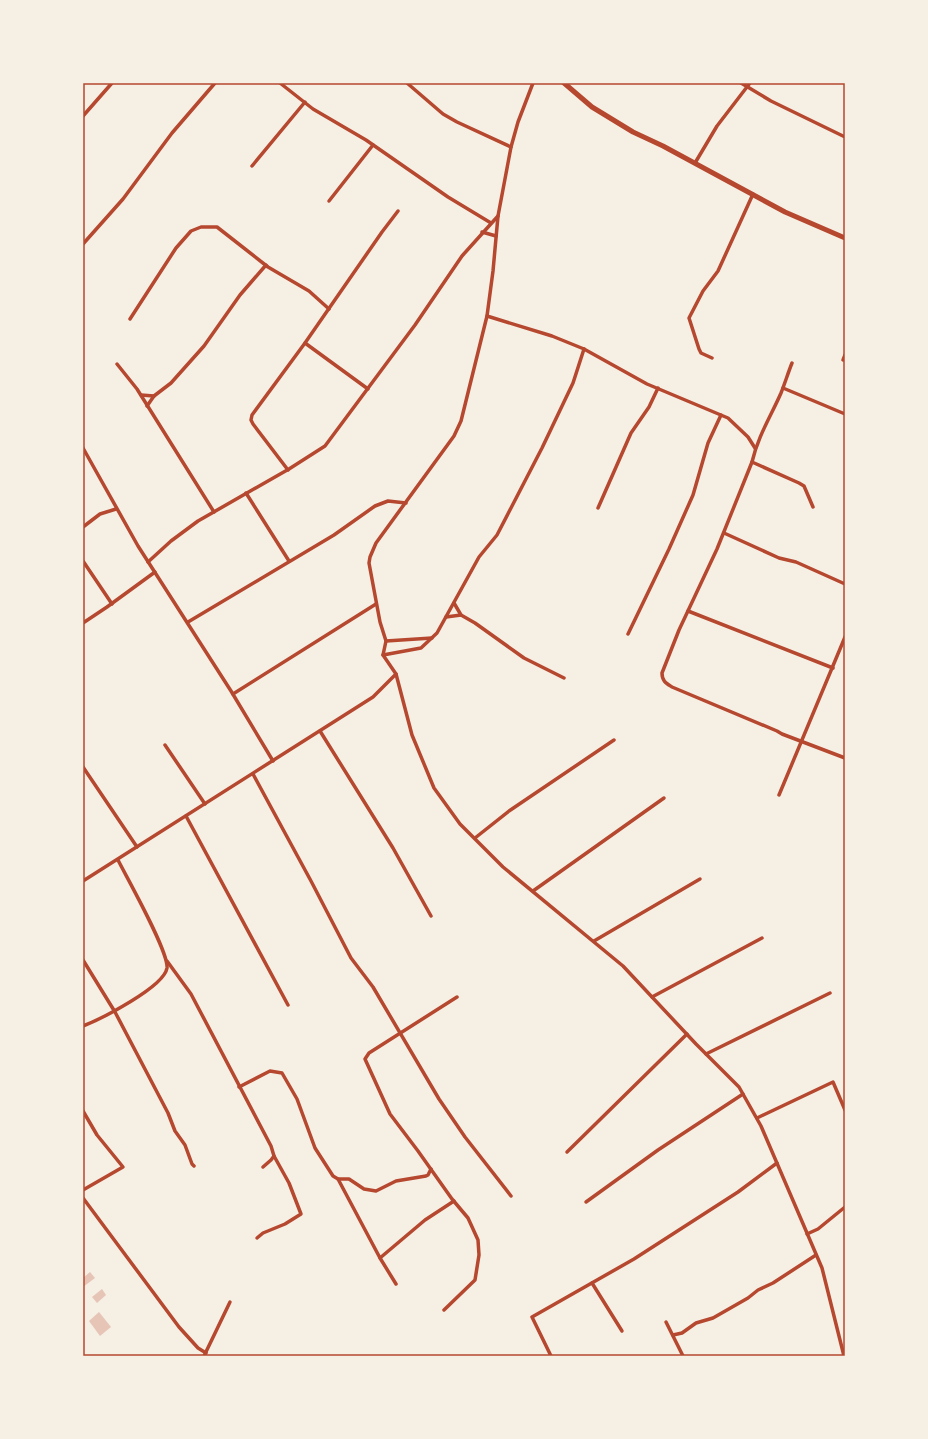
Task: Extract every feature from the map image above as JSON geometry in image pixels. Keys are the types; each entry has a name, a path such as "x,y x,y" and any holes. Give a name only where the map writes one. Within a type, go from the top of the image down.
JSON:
{"main road":[{"path":"564,83 592,107 633,132 663,146 785,212 845,238"}],"street":[{"path":"83,116 112,83"},
{"path":"83,244 123,199 172,133 215,83"},
{"path":"280,83 313,109 373,145 448,197 491,223"},
{"path":"407,83 443,114 511,147"},
{"path":"532,83 511,147 498,216 487,316 461,421 454,436 376,543 370,557 369,563 376,604 386,641 383,655 396,674 412,735 434,788 460,824 503,867 623,966 739,1087 757,1118 822,1268 844,1356"},
{"path":"741,83 771,101 845,137"},
{"path":"694,163 717,126 750,83"},
{"path":"252,166 305,102"},
{"path":"329,201 373,145"},
{"path":"712,358 701,352 699,349 689,318 703,291 718,271 752,194"},
{"path":"288,470 251,420 252,415 398,211"},
{"path":"148,562 171,541 214,512 288,470 325,446 415,325 462,256 498,216"},
{"path":"130,319 176,248 191,231 195,228 202,227 217,227 266,265 308,291 329,309"},
{"path":"482,232 496,236"},
{"path":"147,406 154,396 171,383 204,346 240,295 266,265"},
{"path":"487,316 552,336 584,349 647,384 721,415 733,422 755,448"},
{"path":"305,343 368,389"},
{"path":"383,655 421,648 437,633 479,557 497,535 542,448 573,383 584,349"},
{"path":"843,360 845,355"},
{"path":"792,363 783,388 755,448 752,462 724,534 688,611 662,673 662,678 665,683 777,730 782,734 812,744 845,758"},
{"path":"117,364 141,395 214,512"},
{"path":"598,508 631,433 649,407 658,388"},
{"path":"783,388 845,414"},
{"path":"141,395 154,396"},
{"path":"628,634 693,495 708,443 721,415"},
{"path":"83,448 148,562 188,622 273,761"},
{"path":"752,462 799,482 804,486 813,507"},
{"path":"246,493 290,562"},
{"path":"188,622 334,535 375,506 388,500 406,503"},
{"path":"83,527 100,514 116,508"},
{"path":"724,534 779,558 796,562 845,584"},
{"path":"83,560 112,604"},
{"path":"83,623 112,604 155,572"},
{"path":"454,603 461,615 475,623 524,658 564,678"},
{"path":"233,694 376,604"},
{"path":"688,611 833,668"},
{"path":"446,617 461,615"},
{"path":"780,794 845,637"},
{"path":"386,641 432,638"},
{"path":"83,881 374,697 396,674"},
{"path":"320,731 393,848 431,916"},
{"path":"805,735 812,744"},
{"path":"475,838 509,811 614,740"},
{"path":"165,745 205,804"},
{"path":"83,767 137,848"},
{"path":"252,774 311,881 351,958 373,987 439,1099 465,1137 511,1196"},
{"path":"533,891 664,798"},
{"path":"186,816 288,1005"},
{"path":"118,860 159,940 167,961 191,994 271,1146 274,1156 289,1183 301,1214 285,1224 263,1233 257,1238"},
{"path":"594,941 700,879"},
{"path":"652,997 762,938"},
{"path":"83,960 114,1012 185,1145 194,1166"},
{"path":"83,1026 114,1012 159,982 166,975 167,961"},
{"path":"706,1054 830,993"},
{"path":"444,1310 475,1280 479,1255 478,1240 468,1218 390,1114 365,1059 369,1052 457,997"},
{"path":"567,1152 687,1034"},
{"path":"240,1087 270,1071 282,1073 297,1099 315,1148 333,1176 338,1179 380,1258 396,1284"},
{"path":"757,1118 832,1082 845,1110"},
{"path":"586,1202 658,1150 743,1094"},
{"path":"83,1111 98,1135 123,1167 83,1190"},
{"path":"263,1167 272,1160 274,1156"},
{"path":"551,1356 532,1317 634,1259 738,1192 777,1163"},
{"path":"338,1179 349,1179 364,1189 376,1191 396,1181 426,1176 431,1169"},
{"path":"83,1198 180,1327 205,1354 230,1302"},
{"path":"380,1258 425,1220 454,1201"},
{"path":"807,1234 818,1229 845,1207"},
{"path":"673,1335 682,1333 696,1323 713,1318 748,1298 758,1290 773,1283 816,1255"},
{"path":"592,1283 622,1331"},
{"path":"666,1322 682,1356"}],"building":[{"path":"90,1272 95,1278 83,1287 83,1278"},
{"path":"102,1289 106,1295 97,1303 92,1297"},
{"path":"99,1312 111,1327 100,1336 89,1321"}]}
